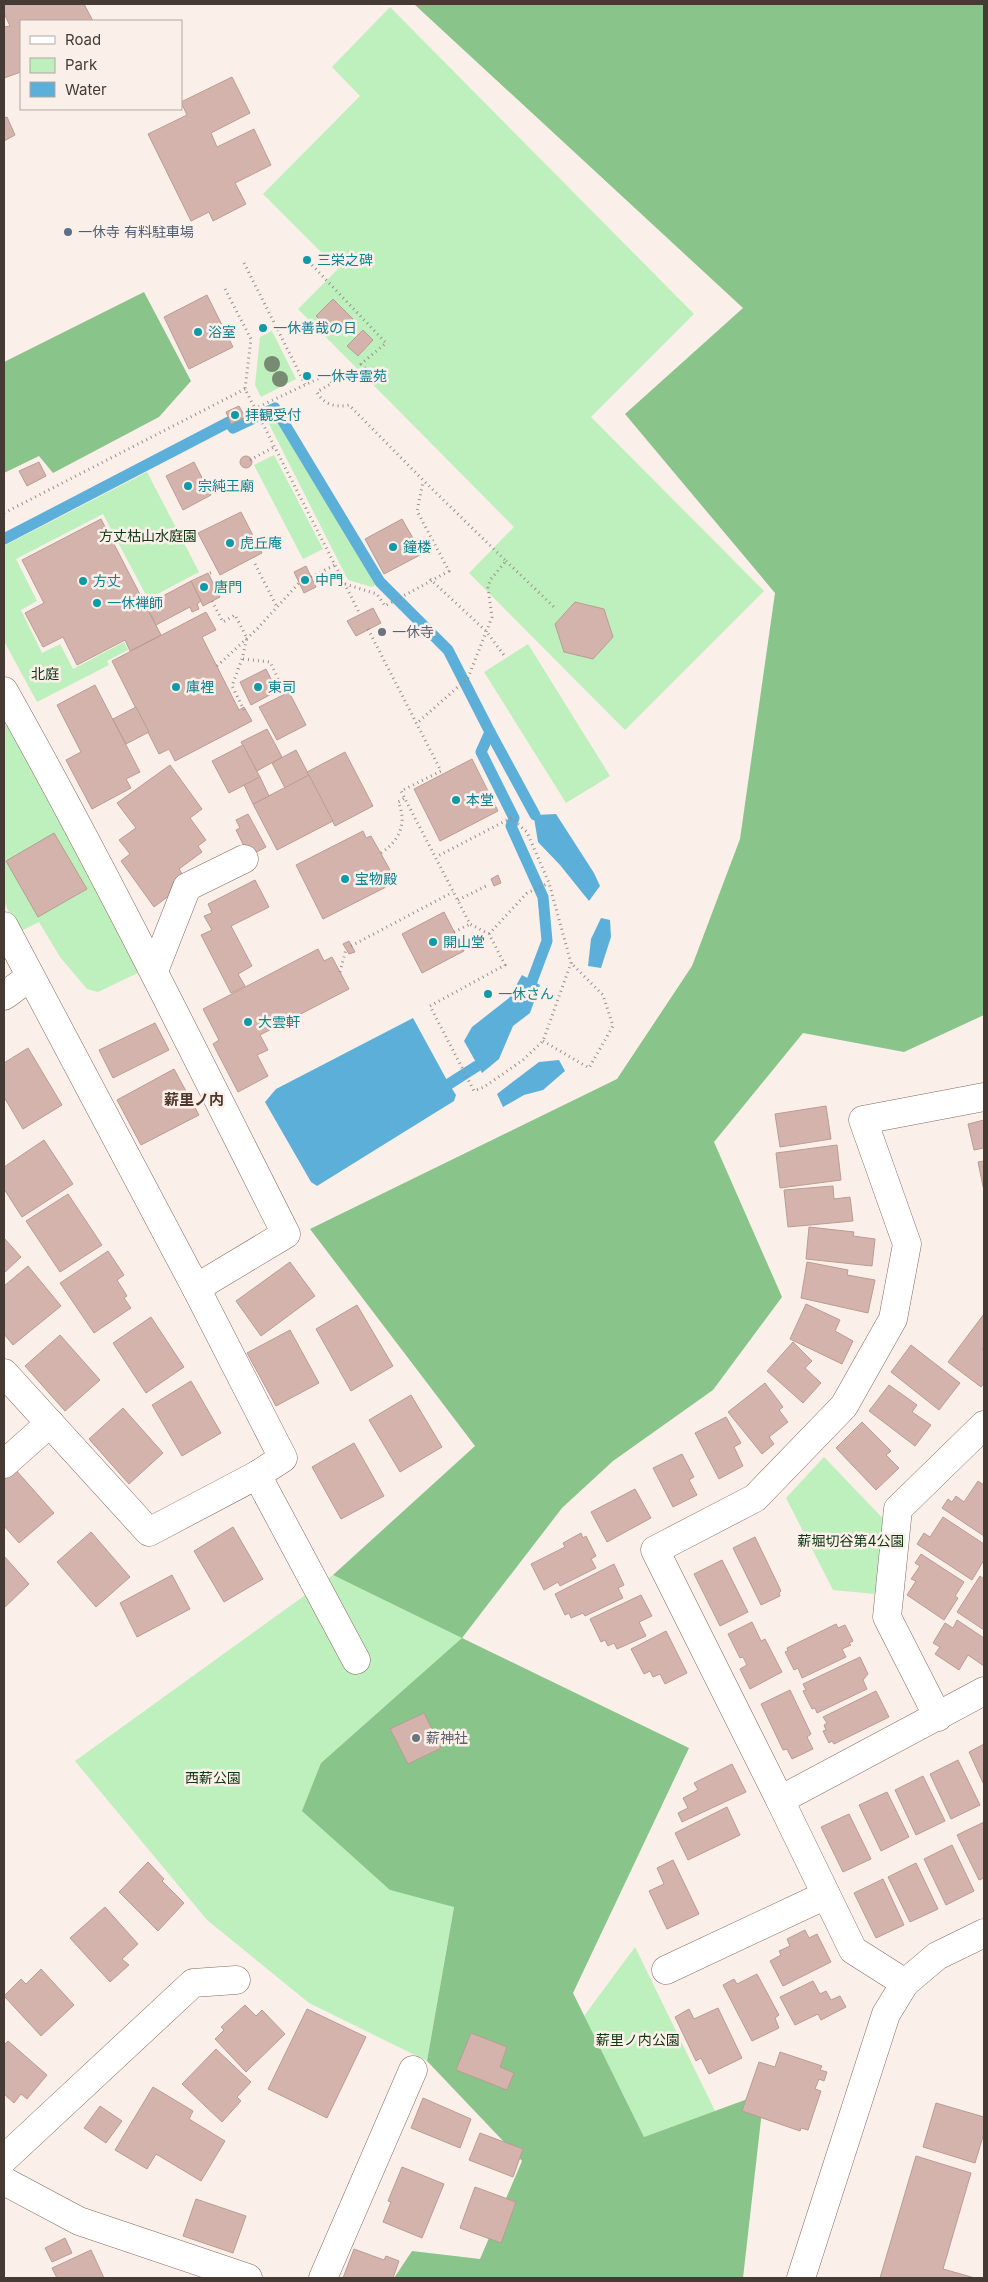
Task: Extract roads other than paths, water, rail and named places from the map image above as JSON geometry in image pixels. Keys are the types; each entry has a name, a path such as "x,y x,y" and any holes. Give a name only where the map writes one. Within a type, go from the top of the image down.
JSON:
{"street":[{"path":"4,691 55,783 154,972 286,1234 196,1288"},
{"path":"154,972 187,887 244,859"},
{"path":"4,926 196,1288 283,1458 257,1475 149,1532 4,1373"},
{"path":"4,996 30,977"},
{"path":"905,1983 853,1950 655,1550 755,1498 844,1406 893,1319 907,1244 863,1120 984,1097"},
{"path":"4,1464 50,1423"},
{"path":"938,1717 887,1617 898,1509 984,1425"},
{"path":"257,1475 356,1660"},
{"path":"780,1800 984,1691"},
{"path":"666,1970 826,1895"},
{"path":"801,2278 886,2014 905,1983 937,1956 984,1933"},
{"path":"4,2159 193,1983 236,1980"},
{"path":"323,2278 412,2070"},
{"path":"4,2181 79,2221 248,2278"}],"water":[{"path":"556,814 594,873 600,886 589,901 560,865 538,842 535,815"},
{"path":"601,918 610,920 611,937 601,968 588,966 591,939"},
{"path":"522,975 540,985 530,1013 513,1026 499,1059 482,1073 464,1041 472,1027 509,998"},
{"path":"413,1018 456,1095 454,1101 317,1186 311,1182 265,1102 276,1089"},
{"path":"559,1060 565,1071 543,1090 524,1095 503,1107 497,1094 539,1062"}],"waterway":[{"path":"4,539 229,422 233,428 275,408 380,582 448,650 490,732 481,752 514,818 511,826 543,897 547,941 532,981"},
{"path":"490,732 535,815"},
{"path":"449,1084 477,1066"}],"place":[{"name":"一休寺 有料駐車場","path":"68,232"},
{"name":"三栄之碑","path":"307,260"},
{"name":"一休善哉の日","path":"263,328"},
{"name":"浴室","path":"198,332"},
{"name":"一休寺霊苑","path":"307,376"},
{"name":"拝観受付","path":"235,415"},
{"name":"宗純王廟","path":"188,486"},
{"name":"虎丘庵","path":"230,543"},
{"name":"鐘楼","path":"393,547"},
{"name":"中門","path":"305,580"},
{"name":"方丈","path":"83,581"},
{"name":"唐門","path":"204,587"},
{"name":"一休禅師","path":"97,603"},
{"name":"一休寺","path":"382,632"},
{"name":"庫裡","path":"176,687"},
{"name":"東司","path":"258,687"},
{"name":"本堂","path":"456,800"},
{"name":"宝物殿","path":"345,879"},
{"name":"開山堂","path":"433,942"},
{"name":"一休さん","path":"488,994"},
{"name":"大雲軒","path":"248,1022"},
{"name":"薪神社","path":"416,1738"}],"district":[{"name":"薪里ノ内","path":"194,1100"}],"park label":[{"name":"方丈枯山水庭園","path":"148,536"},
{"name":"北庭","path":"45,674"},
{"name":"薪堀切谷第4公園","path":"851,1541"},
{"name":"西薪公園","path":"213,1778"},
{"name":"薪里ノ内公園","path":"638,2040"}]}
